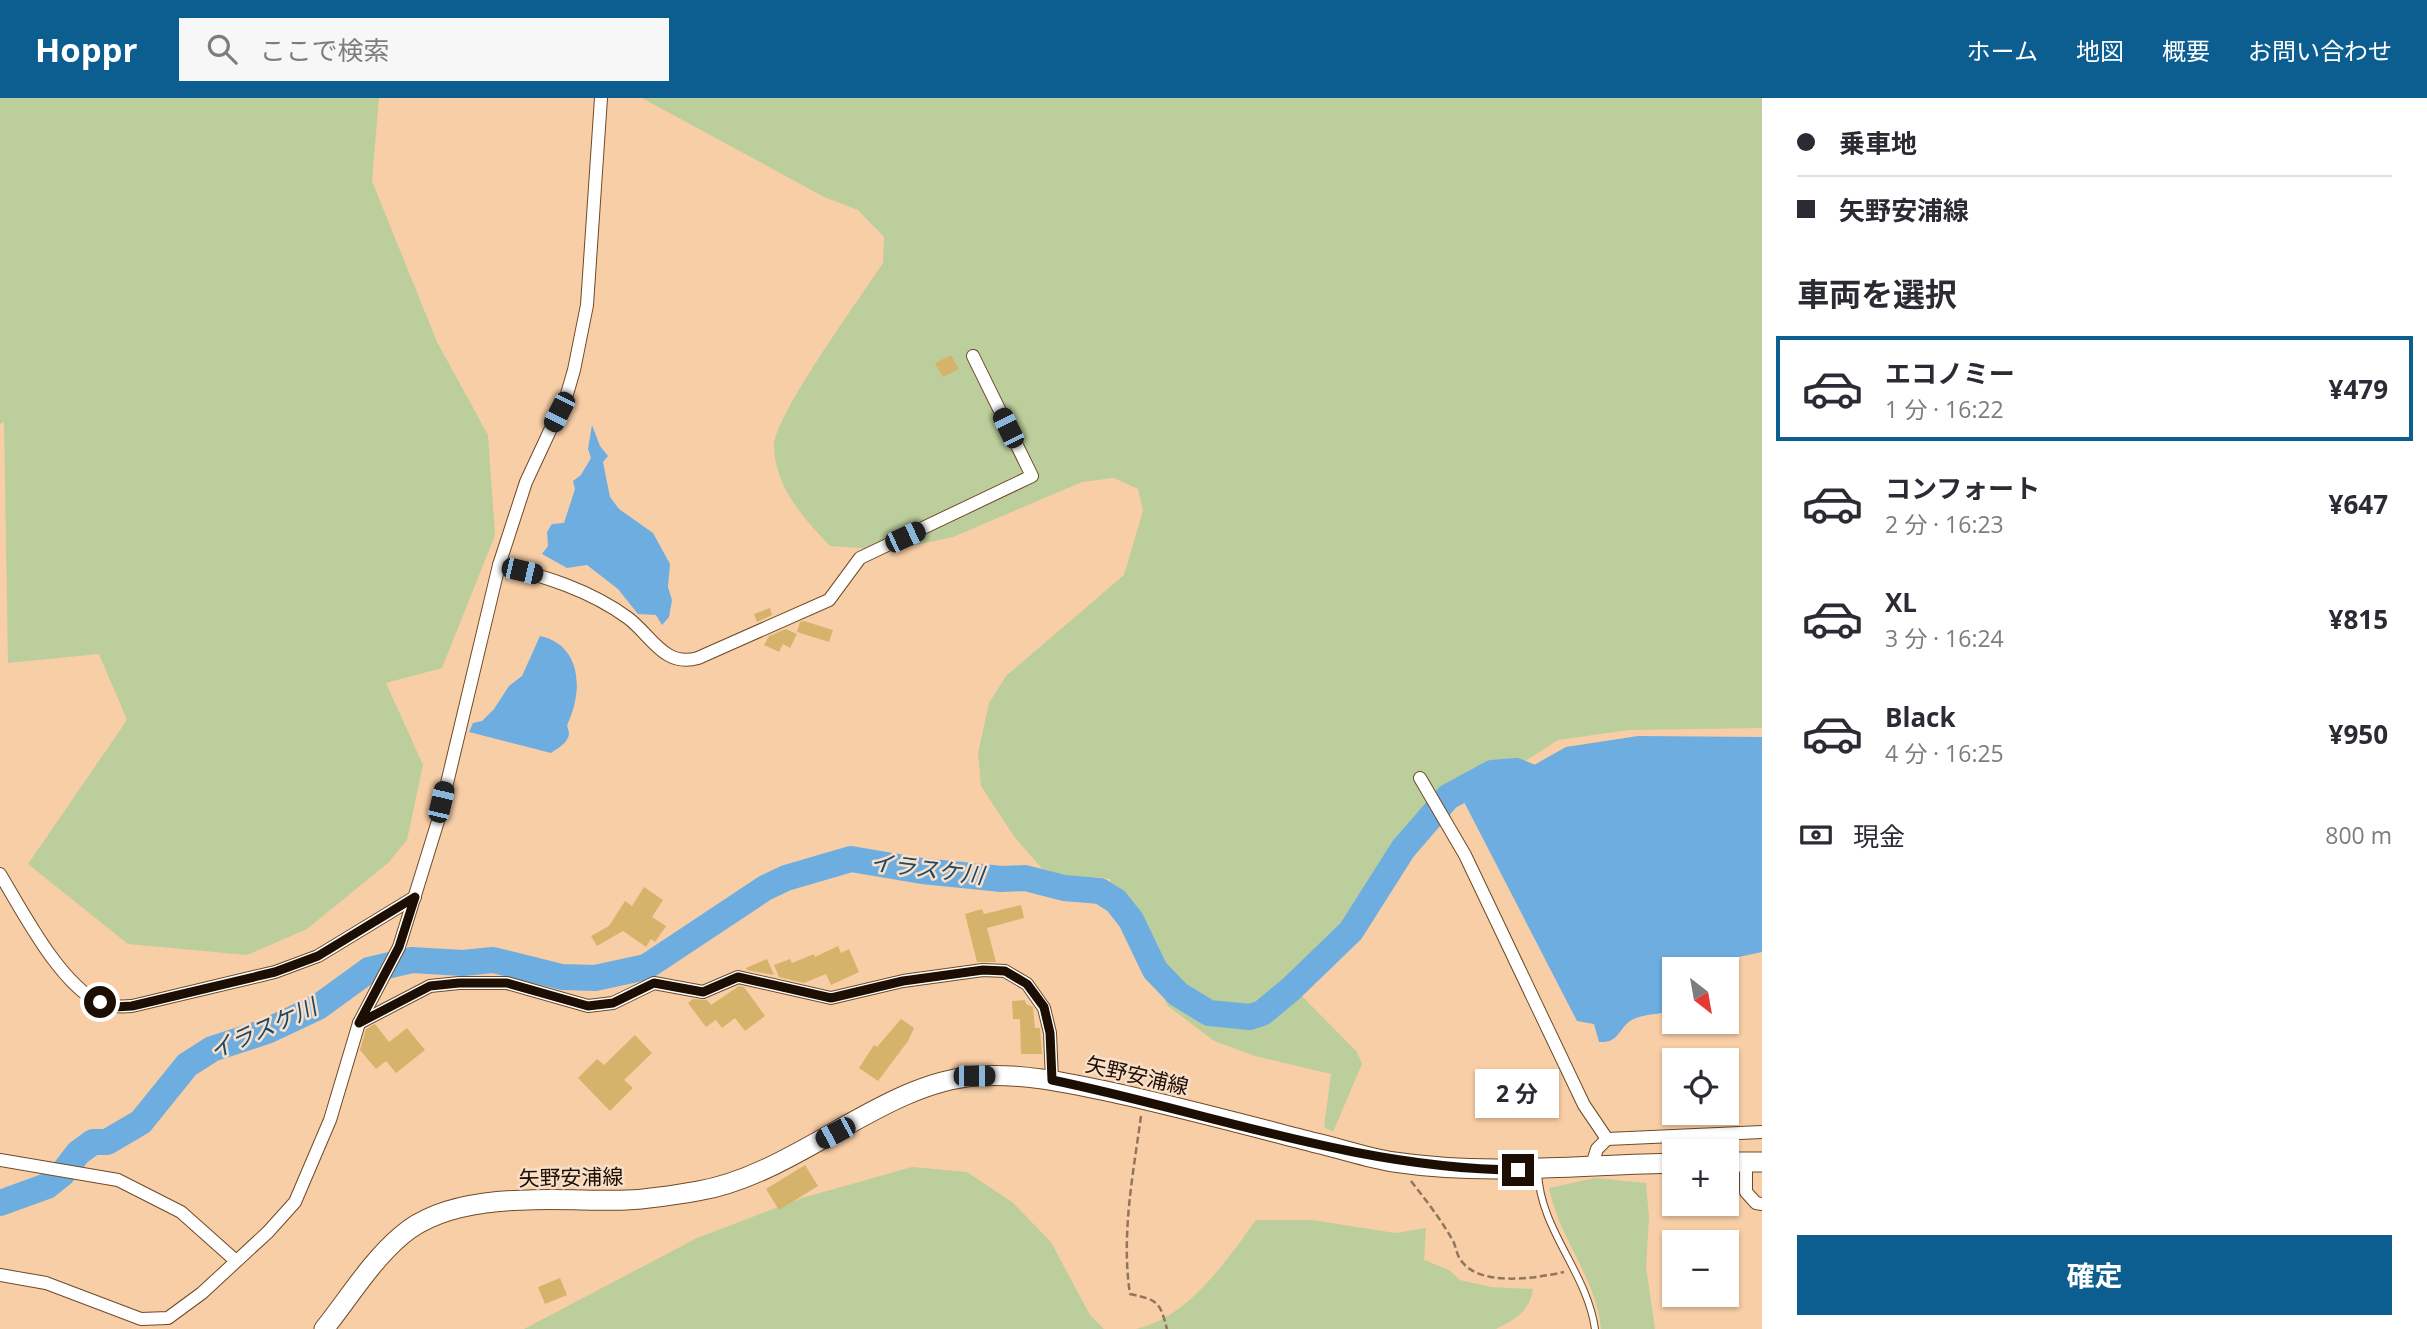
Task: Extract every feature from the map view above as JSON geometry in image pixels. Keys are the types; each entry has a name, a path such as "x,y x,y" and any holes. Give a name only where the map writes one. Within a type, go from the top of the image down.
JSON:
{"main road":[{"name":"矢野安浦線","path":"324,1329 379,1258 405,1232 434,1217 476,1204 545,1199 629,1200 702,1191 762,1172 903,1098 940,1083 974,1076 1052,1080 1143,1099 1394,1162 1479,1170 1538,1170 1662,1163"}],"street":[{"path":"0,1275 46,1283 141,1319 168,1318 236,1261 295,1202 330,1120 359,1023 399,947 438,821 499,565 526,482 567,394 583,337 601,98"},
{"path":"499,565 545,576 603,603 630,620 669,657 685,662 698,658 829,600 860,558 1032,476 973,356"},
{"path":"1420,778 1465,855 1584,1105 1607,1139"},
{"path":"0,874 56,962 79,987 100,1002 115,1007 132,1006 275,972 318,956 415,897"},
{"path":"359,1023 430,986 459,983 507,983 588,1006 613,1003 654,983 703,992 738,977 831,998 903,981 983,970 1005,971 1027,984 1044,1007 1050,1033 1052,1080"},
{"path":"1592,1165 1597,1149 1607,1139 1762,1132"},
{"path":"0,1160 118,1180 181,1212 236,1261"},
{"path":"1745,1162 1746,1192 1756,1203 1762,1204"}],"lane":[{"path":"1538,1170 1539,1196 1593,1313 1595,1329"}],"path":[{"path":"1143,1099 1131,1184 1127,1276 1130,1294 1151,1299 1164,1310 1167,1329"},
{"path":"1394,1162 1433,1209 1453,1240 1461,1261 1474,1270 1492,1277 1520,1279 1574,1269"}],"green space":[{"path":"0,98 379,98 372,181 437,342 488,435 495,535 442,668 386,683 423,765 407,840 388,863 307,929 247,955 128,944 28,864 127,720 99,654 8,663 4,422 0,424"},
{"path":"642,98 1762,98 1762,728 1629,730 1558,740 1519,765 1482,774 1452,788 1422,816 1327,949 1291,985 1357,1052 1362,1064 1333,1132 1324,1127 1331,1074 1255,1056 1214,1041 1168,1006 1117,911 1110,879 1050,878 1013,835 981,786 978,753 989,703 1006,676 1124,575 1143,511 1138,489 1114,478 1082,482 953,537 892,550 830,546 792,501 779,475 774,446 788,409 803,383 883,263 884,237 858,210 824,197"},
{"path":"912,1167 967,1172 1012,1202 1051,1242 1090,1315 1104,1329 524,1329 697,1238 802,1198"},
{"path":"1595,1178 1646,1183 1649,1218 1646,1267 1655,1329 1601,1329 1593,1293 1561,1225 1549,1188"},
{"path":"1256,1220 1312,1220 1395,1233 1426,1228 1424,1260 1449,1270 1460,1280 1491,1287 1533,1289 1531,1297 1520,1314 1496,1329 1136,1329 1155,1323 1189,1300 1219,1269"}],"water":[{"path":"592,425 600,446 608,456 603,462 610,497 619,509 653,533 670,564 668,587 672,600 669,617 662,625 656,615 638,614 618,589 587,565 567,568 542,554 548,546 547,532 552,524 564,523 575,489 573,481 581,475 591,458 588,449"},
{"path":"540,636 554,641 564,649 575,671 576,697 567,724 567,740 551,753 469,732 473,723 482,721 494,709 509,686 522,676"},
{"path":"1638,736 1762,737 1762,952 1739,957 1662,957 1662,1013 1635,1018 1606,1042 1599,1042 1594,1024 1577,1021 1462,798 1511,778 1566,747"}],"building":[{"path":"951,355 959,369 943,377 935,363"},
{"path":"770,608 772,615 757,622 754,614"},
{"path":"800,622 833,630 829,642 797,632"},
{"path":"786,629 797,634 790,648 783,644 779,652 764,645 769,636"},
{"path":"644,887 663,900 652,917 666,926 655,942 651,939 646,947 623,931 597,946 591,936 609,926 625,901 632,906"},
{"path":"1021,905 1024,918 987,928 996,962 977,962 965,914 982,909 984,914"},
{"path":"838,946 841,953 849,949 859,972 831,985 826,974 804,983 779,977 774,965 790,959 792,963 814,954 815,957"},
{"path":"767,959 774,975 746,968"},
{"path":"739,986 744,987 765,1016 745,1031 735,1018 722,1028 716,1020 706,1027 688,1003 693,999 707,1000 711,1005"},
{"path":"1025,1000 1026,1004 1033,1007 1035,1028 1040,1028 1042,1054 1021,1054 1020,1019 1013,1019 1012,1001"},
{"path":"901,1019 914,1028 908,1041 878,1081 859,1068 874,1045 877,1047"},
{"path":"375,1024 389,1042 407,1028 425,1050 396,1073 386,1061 376,1069 360,1050 366,1029"},
{"path":"635,1035 652,1053 624,1080 633,1088 610,1111 578,1078 597,1059 604,1065"},
{"path":"805,1165 818,1186 779,1210 766,1189"},
{"path":"560,1278 567,1295 545,1304 538,1287"}],"waterway":[{"name":"イラスケ川","path":"0,1203 47,1186 62,1174 78,1153 93,1142 107,1142 141,1122 187,1065 212,1049 267,1031 318,1007 369,970 412,960 463,963 493,960 562,977 595,978 646,967 765,888 786,878 851,859 922,871 1002,879 1025,878 1064,888 1100,891 1116,901 1131,920 1155,970 1178,994 1209,1013 1250,1017 1262,1013 1291,989 1351,931 1403,849 1448,797 1492,773 1516,771 1552,786"}],"route":[{"path":"100,1002 115,1007 132,1006 202,987 275,972 318,956 415,897 399,947 359,1023 430,986 459,983 507,983 588,1006 613,1003 654,983 703,992 738,977 831,998 903,981 983,970 1005,971 1027,984 1044,1007 1050,1033 1052,1080 1143,1099 1394,1162 1479,1170 1518,1170"}]}
